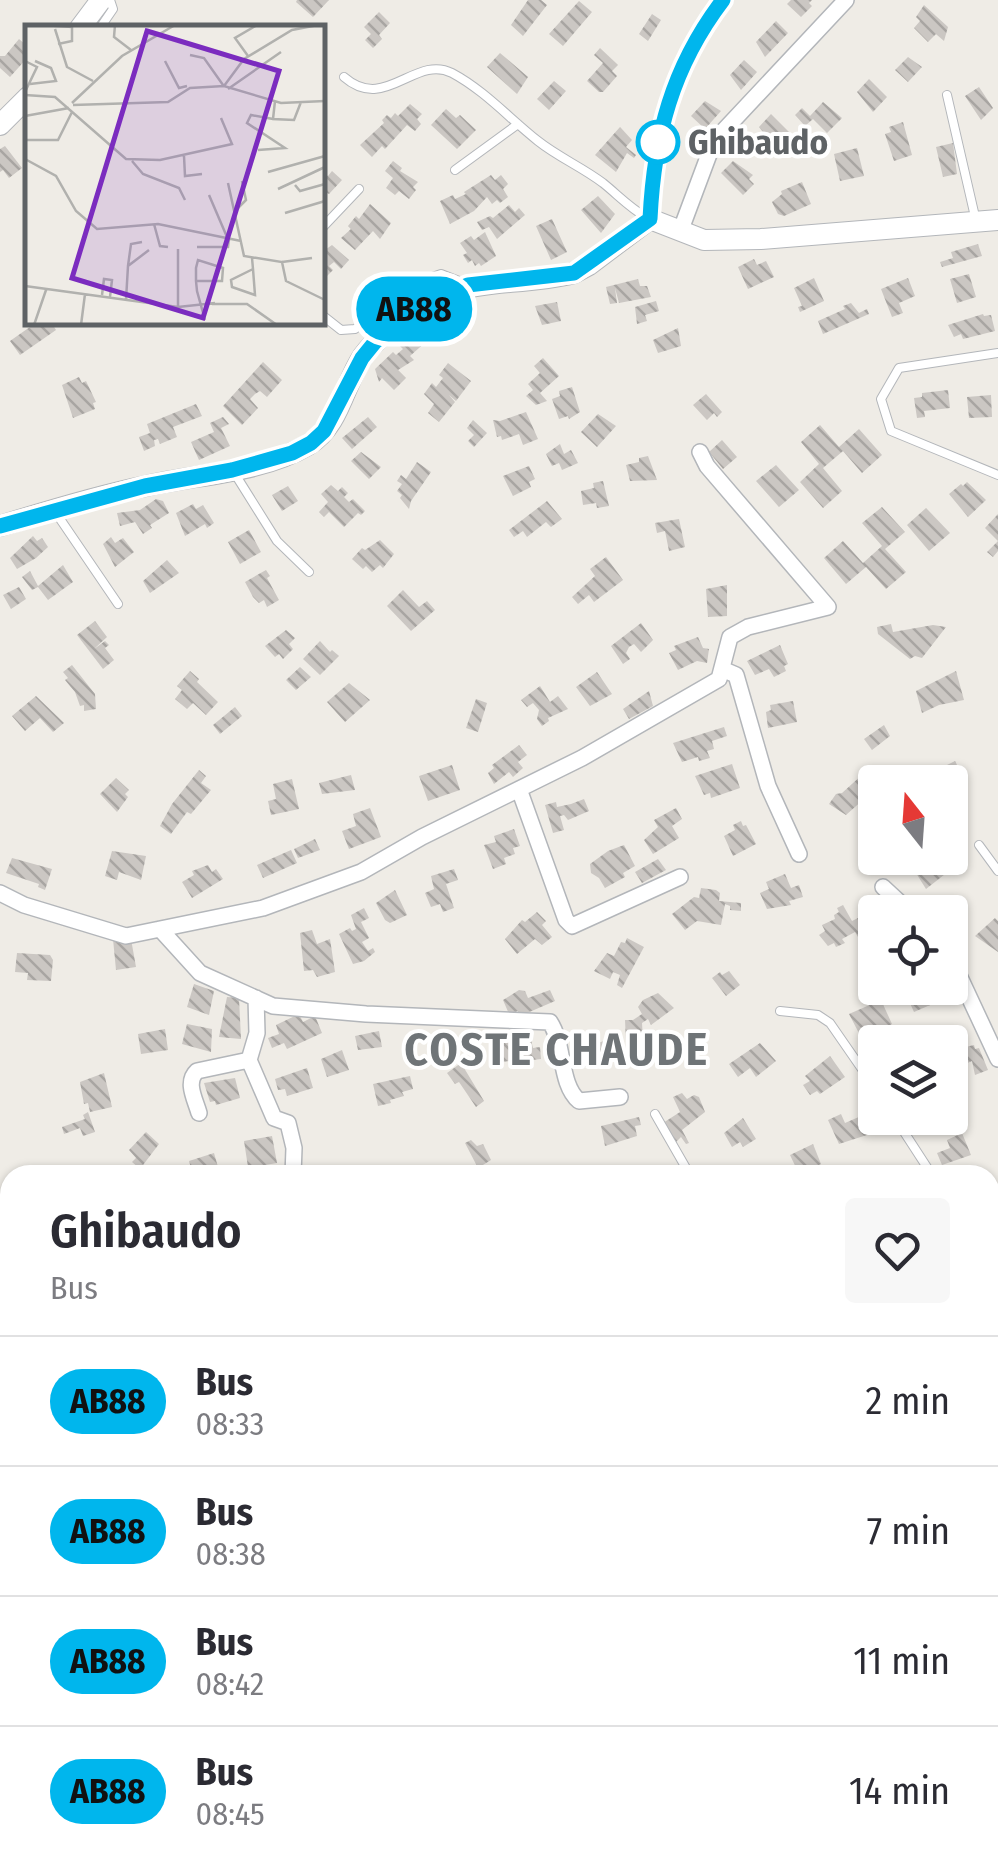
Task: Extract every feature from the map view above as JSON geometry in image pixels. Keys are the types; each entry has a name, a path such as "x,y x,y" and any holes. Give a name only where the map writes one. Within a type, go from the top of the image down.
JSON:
{"street":[{"path":"82,25 101,0"},
{"path":"0,526 145,486 271,461 311,443 334,416 362,358 375,342 432,298 468,285 574,273 650,219 655,159 677,74 722,0"},
{"path":"680,232 714,141 846,0"},
{"path":"0,124 25,100"},
{"path":"650,219 704,240 761,239 987,220"},
{"path":"0,893 24,905 126,936 263,908 361,872 582,758 719,678 730,637 748,627 828,606 707,466 700,452"},
{"path":"722,669 736,675 768,786 799,854"},
{"path":"519,789 566,920 572,926 680,877"},
{"path":"883,887 892,895"},
{"path":"160,929 200,973 273,1006 550,1022 561,1044 570,1094 579,1101 620,1097"},
{"path":"968,994 997,1055"},
{"path":"256,998 256,1033 249,1060 274,1118 288,1123 293,1165"},
{"path":"199,1113 190,1082 192,1076 198,1071 249,1060"}],"lane":[{"path":"102,25 112,8 110,0"},
{"path":"344,77 364,89 374,89 398,84 432,68 450,72 485,96 540,144 572,161 650,219"},
{"path":"947,95 987,220"},
{"path":"455,170 518,124"},
{"path":"325,225 359,189"},
{"path":"325,317 341,330 355,329 418,282 442,274 468,285"},
{"path":"998,352 899,368 882,398 890,431 998,475"},
{"path":"232,470 277,542 308,572"},
{"path":"54,509 118,604"},
{"path":"979,845 998,871"},
{"path":"780,1011 818,1015 830,1023 858,1063"},
{"path":"655,1114 684,1165"},
{"path":"905,1135 925,1165"}],"building":[{"path":"297,0 329,0 313,17"},
{"path":"528,0 541,0 547,5 523,36 511,25"},
{"path":"791,0 812,0 812,6 801,17 787,4"},
{"path":"579,1 592,12 563,46 549,34"},
{"path":"924,5 948,27 944,41 936,34 928,42 914,28"},
{"path":"379,12 390,23 373,48 365,40 371,34 364,27"},
{"path":"652,14 661,20 648,41 639,34"},
{"path":"776,21 788,33 765,57 756,42"},
{"path":"19,39 25,44 25,60 10,77 0,68 0,56 5,56"},
{"path":"600,48 618,65 612,71 617,76 603,92 587,81 603,63 594,55"},
{"path":"500,53 528,77 517,94 487,67"},
{"path":"908,57 922,67 908,82 895,70"},
{"path":"744,60 757,72 741,90 730,75"},
{"path":"869,79 887,97 873,112 857,92"},
{"path":"554,81 566,91 549,110 537,99"},
{"path":"979,87 993,108 981,120 965,96"},
{"path":"705,101 721,111 705,129 691,116"},
{"path":"823,102 842,118 827,133 813,119 805,126 795,115 802,108 810,116"},
{"path":"410,104 422,114 417,119 421,124 415,131 407,125 372,157 360,145 384,123 387,115 398,116"},
{"path":"446,109 456,118 460,115 476,130 457,149 431,125"},
{"path":"771,114 791,134 776,148 759,127"},
{"path":"903,122 912,155 894,161 885,134 891,132 889,127"},
{"path":"620,127 632,140 626,147 636,155 634,158 627,153 616,172 595,155"},
{"path":"953,143 957,174 943,177 936,147"},
{"path":"5,146 22,168 9,178 3,170 0,172 0,149"},
{"path":"857,148 864,176 840,181 834,154"},
{"path":"393,161 402,168 400,171 418,182 409,199 386,188 393,178 385,171"},
{"path":"733,161 753,175 749,179 754,184 743,195 721,173"},
{"path":"332,171 342,180 329,194 325,192 325,174 328,176"},
{"path":"491,175 495,180 501,175 508,184 503,189 508,197 492,204 487,197 474,211 450,224 440,201 466,194"},
{"path":"802,182 811,204 784,216 778,214 772,202 781,191"},
{"path":"598,196 615,214 601,233 581,210"},
{"path":"370,204 391,223 380,239 373,231 355,250 341,238"},
{"path":"509,205 525,215 497,239 489,227 482,230 477,222 493,218"},
{"path":"552,219 567,252 551,260 536,226"},
{"path":"485,232 496,256 475,266 472,260 468,263 460,243"},
{"path":"978,244 982,256 942,267 940,262 953,258 951,252"},
{"path":"332,245 349,260 341,269 334,262 329,266 333,270 325,278 325,250"},
{"path":"754,259 757,265 766,261 774,277 748,289 738,267"},
{"path":"969,274 976,297 957,303 950,279"},
{"path":"814,278 824,301 800,312 798,307 802,306 794,288"},
{"path":"908,278 915,296 899,303 903,313 892,317 881,289"},
{"path":"638,279 640,286 647,286 651,297 619,303 615,288 617,303 610,304 606,287"},
{"path":"656,301 659,311 645,315 647,321 637,324 635,307"},
{"path":"557,302 561,321 542,325 535,306"},
{"path":"851,303 859,313 867,309 869,314 823,334 818,321"},
{"path":"991,315 995,331 963,339 961,334 954,337 948,325"},
{"path":"33,325 53,325 56,330 20,355 10,341"},
{"path":"678,328 681,346 658,353 653,340"},
{"path":"419,329 428,340 410,356 414,360 398,370 406,378 394,390 382,378 379,382 375,369 393,352 396,355 403,349 400,346"},
{"path":"543,358 559,376 540,393 547,401 536,405 526,396 533,390 528,384 540,373 534,366"},
{"path":"263,362 282,380 267,397 260,391 250,399 258,408 242,425 223,406"},
{"path":"448,363 471,381 456,401 449,395 455,402 439,422 428,413 434,404 424,394 432,383 436,387 443,378 439,375"},
{"path":"79,377 82,383 86,381 96,402 95,409 73,418 62,385"},
{"path":"572,387 580,412 569,419 559,419 552,399 560,396 559,391"},
{"path":"948,390 950,408 924,411 925,417 917,418 914,398 922,397 922,393"},
{"path":"706,394 722,412 707,420 693,405"},
{"path":"991,395 992,417 969,418 967,397"},
{"path":"196,404 202,416 173,427 177,437 160,444 158,439 154,440 155,446 144,451 139,437 150,433 147,424"},
{"path":"526,412 538,439 523,445 519,434 502,440 497,437 493,420"},
{"path":"598,414 616,426 597,447 581,432"},
{"path":"223,417 229,424 221,428 230,446 199,460 191,442 214,432 210,423"},
{"path":"368,417 377,427 352,449 342,438"},
{"path":"473,420 487,433 474,447 468,441 474,435 467,428"},
{"path":"820,425 839,447 859,429 882,455 862,473 843,451 823,468 842,491 823,508 800,482 819,464 801,442"},
{"path":"722,440 737,457 723,469 709,452"},
{"path":"560,444 564,454 571,450 578,463 562,470 559,463 552,466 546,454"},
{"path":"361,452 381,467 369,479 351,461"},
{"path":"648,456 657,480 630,481 626,465"},
{"path":"417,462 431,472 409,509 397,491 402,484 397,481 401,475 406,479"},
{"path":"776,465 799,490 779,507 756,481"},
{"path":"529,466 535,479 529,482 531,487 513,496 503,476"},
{"path":"603,481 609,506 583,505 581,491"},
{"path":"967,482 986,500 968,517 949,494"},
{"path":"331,485 338,491 342,487 348,493 344,497 349,502 353,499 365,511 344,527 329,512 324,517 319,512 328,502 321,494"},
{"path":"288,486 298,501 282,511 272,495"},
{"path":"156,499 163,501 169,513 150,525 152,528 143,534 135,522 120,526 117,513 140,510"},
{"path":"547,501 562,519 551,527 546,522 527,537 523,531 514,537 509,530"},
{"path":"193,504 196,509 203,505 214,523 185,536 176,513"},
{"path":"882,507 905,532 885,549 906,572 886,589 866,567 846,584 824,558 843,541 863,563 882,546 862,523"},
{"path":"926,508 950,533 929,551 907,525"},
{"path":"998,514 998,541 985,528"},
{"path":"679,519 685,547 669,551 665,531 657,533 655,523"},
{"path":"249,530 261,552 240,564 228,542"},
{"path":"33,536 37,541 42,538 48,547 17,569 10,558"},
{"path":"111,537 115,543 123,538 134,552 115,567 103,544"},
{"path":"380,540 394,554 383,568 380,565 372,572 352,559 362,548 365,550"},
{"path":"998,541 998,551 993,557 987,552"},
{"path":"606,557 623,580 594,602 589,595 578,604 572,597 595,576 590,569"},
{"path":"167,560 179,573 150,593 143,581"},
{"path":"63,565 73,582 48,600 38,587 32,590 22,577 30,571 38,586"},
{"path":"266,570 279,600 267,607 264,600 259,603 253,597 245,582"},
{"path":"727,585 727,616 708,617 706,589"},
{"path":"19,587 26,599 11,609 3,595"},
{"path":"403,590 419,607 427,601 435,610 411,631 387,606"},
{"path":"95,621 107,637 94,649 105,641 114,660 103,669 77,635"},
{"path":"641,623 653,640 641,652 634,644 629,647 626,653 630,659 623,664 611,646"},
{"path":"891,624 893,632 933,625 946,627 922,658 910,659 878,634 877,627"},
{"path":"286,630 295,638 289,644 293,649 283,659 279,654 275,657 265,646"},
{"path":"698,637 703,648 709,649 707,663 697,661 678,670 669,653 676,650 674,646"},
{"path":"320,641 339,656 320,675 303,659"},
{"path":"780,645 788,664 784,666 786,671 774,677 769,669 755,675 747,661"},
{"path":"72,665 95,694 96,709 84,711 84,705 80,706 65,680 68,678 63,672"},
{"path":"300,667 311,677 296,690 286,680"},
{"path":"190,671 218,702 206,715 193,703 187,709 175,699 182,690 177,686"},
{"path":"956,671 964,700 922,713 916,691"},
{"path":"597,672 612,694 590,706 576,687"},
{"path":"349,683 370,700 345,722 327,702"},
{"path":"540,686 550,702 558,696 568,709 548,718 542,726 537,719 539,710 533,703 527,707 521,700"},
{"path":"649,691 653,706 629,719 623,709"},
{"path":"36,696 64,723 53,732 40,718 25,731 12,716"},
{"path":"476,699 487,703 478,732 466,728"},
{"path":"793,701 797,722 768,728 766,712 771,710 770,705"},
{"path":"235,707 242,716 220,734 213,725"},
{"path":"884,725 890,736 872,750 864,739"},
{"path":"724,727 727,736 712,741 714,749 707,751 710,758 682,762 673,743"},
{"path":"519,745 527,755 518,762 523,768 513,777 509,772 494,784 488,773 494,768 492,765"},
{"path":"732,764 740,788 711,798 710,793 704,795 695,776"},
{"path":"452,765 460,790 428,801 419,776"},
{"path":"199,770 206,776 201,783 211,790 171,834 160,826"},
{"path":"351,775 355,790 322,794 319,783"},
{"path":"116,778 129,790 117,812 100,794"},
{"path":"292,779 299,809 271,815 268,801 276,799 273,784"},
{"path":"858,779 858,804 846,815 829,804 836,794"},
{"path":"584,799 589,811 568,820 560,816 564,830 553,833 545,805 556,802 557,807"},
{"path":"370,808 381,837 349,849 342,831 356,826 353,814"},
{"path":"676,808 682,819 672,826 679,838 653,854 644,840 658,827 654,820"},
{"path":"741,821 756,844 733,856 724,836"},
{"path":"514,829 520,846 513,848 515,854 504,858 506,864 493,869 484,845 496,842 494,836"},
{"path":"315,839 320,850 298,858 294,849"},
{"path":"624,845 635,866 605,888 591,873 590,864"},
{"path":"291,850 297,863 263,878 257,865"},
{"path":"112,851 146,856 141,880 119,872 117,880 105,876"},
{"path":"12,858 52,869 45,890 39,884 6,873"},
{"path":"658,859 666,870 642,883 635,872"},
{"path":"208,865 223,879 192,898 182,882 194,875 192,871"},
{"path":"454,869 458,880 446,884 454,908 443,912 440,904 431,907 425,893 434,889 431,876"},
{"path":"785,874 791,888 799,885 803,897 789,901 791,905 767,909 760,893 769,889 766,882"},
{"path":"917,875 944,875 926,889"},
{"path":"701,888 716,890 720,893 719,901 741,903 741,911 730,910 725,904 721,925 697,921 685,930 672,914 694,897 699,898"},
{"path":"395,890 407,915 390,923 376,903"},
{"path":"843,905 852,921 858,918 858,937 855,932 842,939 845,943 828,946 819,935 825,931 822,925 835,919 837,908"},
{"path":"364,908 369,918 361,922 369,938 362,942 368,951 373,948 375,952 353,964 339,934 356,929 351,915"},
{"path":"537,912 546,921 542,925 552,937 542,945 535,939 517,954 505,939 522,920 525,922"},
{"path":"995,918 998,921 998,952 975,936"},
{"path":"312,930 317,944 330,939 335,972 317,977 313,970 304,971 300,933"},
{"path":"627,938 644,947 622,988 617,985 620,975 613,972 610,979 594,971 607,953 614,956"},
{"path":"113,939 131,939 136,967 116,970"},
{"path":"17,953 50,955 51,981 27,980 28,973 15,972"},
{"path":"729,971 740,985 726,996 712,978"},
{"path":"194,984 214,991 209,1015 187,1007"},
{"path":"519,990 525,991 528,998 550,990 555,1001 520,1016 518,1011 509,1014 503,1000"},
{"path":"658,993 674,1008 651,1025 648,1019 642,1023 643,1040 626,1042 625,1020 642,1014 638,1007 643,1000"},
{"path":"227,997 239,998 241,1039 219,1037"},
{"path":"870,1005 883,1005 892,1024 858,1025 858,1031 849,1014"},
{"path":"911,1005 930,1005 914,1012"},
{"path":"299,1014 303,1022 315,1016 322,1033 287,1049 284,1043 272,1048 268,1038 279,1034 276,1025"},
{"path":"187,1024 212,1029 211,1052 182,1044"},
{"path":"165,1029 168,1050 141,1054 138,1034"},
{"path":"379,1031 382,1047 358,1050 355,1036"},
{"path":"529,1032 533,1048 540,1047 541,1059 524,1061 523,1053 518,1054 519,1059 503,1062 503,1035"},
{"path":"604,1041 610,1059 578,1069 572,1051"},
{"path":"760,1043 776,1061 756,1077 750,1068 738,1077 729,1064"},
{"path":"968,1046 979,1048 988,1070 975,1075 972,1061 968,1063"},
{"path":"342,1050 349,1070 327,1077 321,1059"},
{"path":"830,1056 845,1077 820,1094 817,1091 810,1095 803,1085 810,1081 805,1076"},
{"path":"461,1063 484,1101 476,1107 459,1082 455,1084 447,1073"},
{"path":"307,1068 313,1088 287,1096 285,1089 278,1090 275,1079"},
{"path":"104,1073 112,1107 90,1112 88,1103 84,1104 80,1082"},
{"path":"410,1076 413,1089 378,1106 373,1084"},
{"path":"235,1078 240,1098 216,1105 215,1101 210,1102 204,1083"},
{"path":"682,1093 687,1099 699,1097 705,1112 682,1130 689,1143 686,1144 681,1137 675,1143 663,1123 680,1112 673,1097"},
{"path":"88,1112 95,1132 83,1136 80,1128 64,1134 62,1127 85,1119 83,1115"},
{"path":"841,1114 845,1123 858,1117 858,1135 867,1135 839,1144 828,1120"},
{"path":"639,1117 641,1125 635,1126 637,1136 605,1146 601,1126"},
{"path":"743,1118 756,1139 743,1147 740,1142 732,1147 724,1133"},
{"path":"146,1132 159,1144 143,1165 132,1162 136,1158 129,1150"},
{"path":"963,1135 971,1155 942,1165 937,1153 950,1148 947,1140"},
{"path":"272,1136 277,1163 248,1165 244,1141"},
{"path":"471,1140 477,1146 483,1144 491,1160 476,1165 465,1143"},
{"path":"813,1144 821,1164 795,1165 790,1155"},
{"path":"214,1153 217,1165 190,1165 189,1161"}],"bus line":[{"name":"AB88","path":"0,526 145,486 232,470 292,453 324,431 362,358 418,306 468,285 574,273 638,230 650,219 655,159 677,74 723,0"}],"place":[{"name":"Ghibaudo","path":"658,142"}],"district":[{"name":"COSTE CHAUDE","path":"557,1050"}]}
